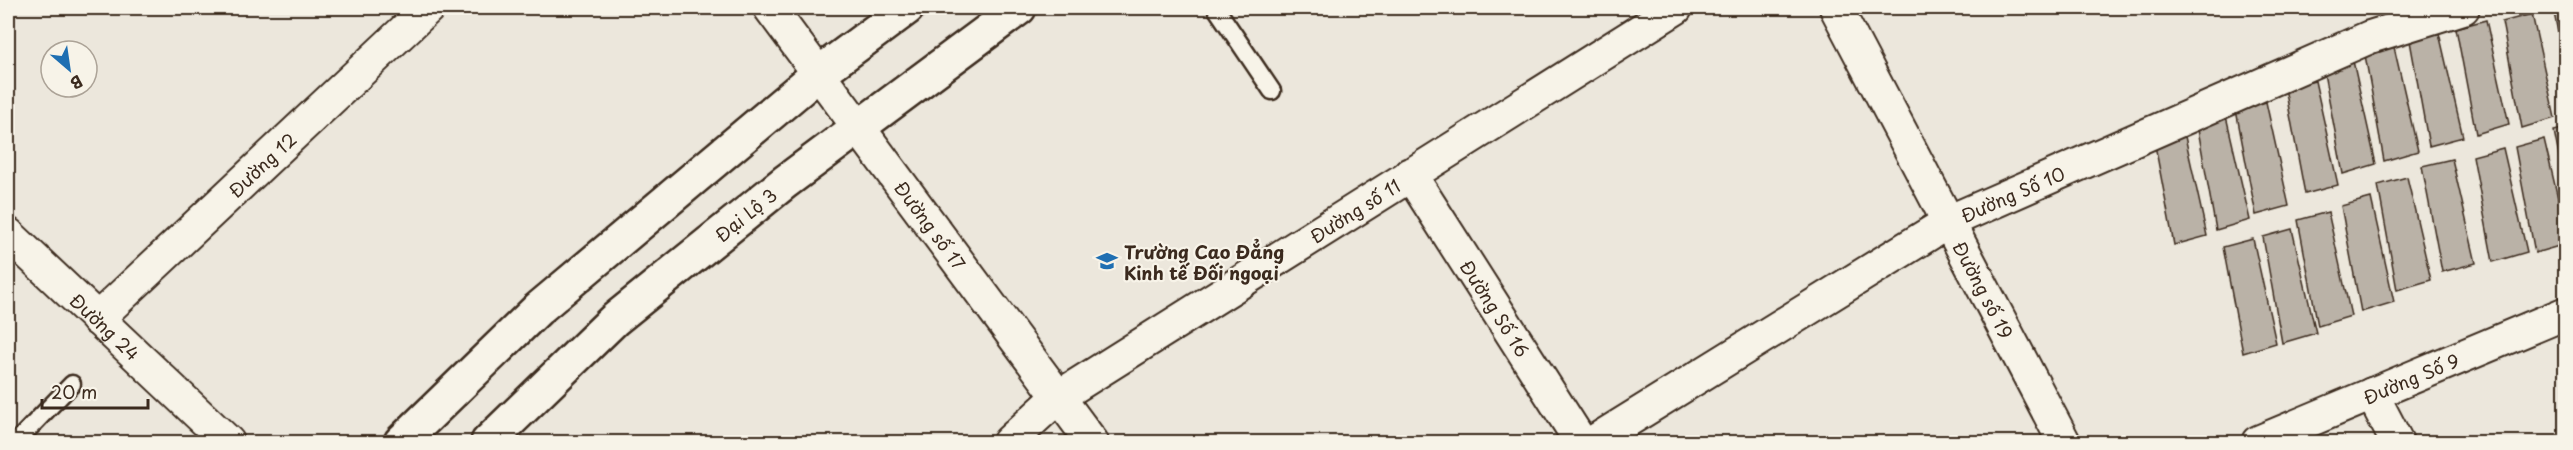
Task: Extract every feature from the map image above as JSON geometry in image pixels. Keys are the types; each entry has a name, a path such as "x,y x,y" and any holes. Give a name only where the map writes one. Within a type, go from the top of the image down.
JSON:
{"street":[{"name":"Đường 12","path":"97,319 428,8"},
{"name":"Đường số 17","path":"770,8 1092,442"},
{"path":"401,442 538,309 818,74 907,8"},
{"name":"Đại Lộ 3","path":"489,442 614,320 857,126 1019,8"},
{"name":"Đường số 11","path":"1009,442 1058,397 1676,8"},
{"name":"Đường số 19","path":"1836,8 1950,221 2064,442"},
{"name":"Đường Số 10","path":"1593,442 1950,221 2370,38 2463,8"},
{"name":"Đường Số 16","path":"1410,174 1581,442"},
{"name":"Đường 24","path":"8,234 228,442"},
{"name":"Đường Số 9","path":"2258,442 2565,313"},
{"path":"2372,394 2397,442"}],"lane":[{"path":"1216,8 1272,91"},
{"path":"16,442 72,384"}],"building":[{"path":"2553,8 2566,8 2566,72"},
{"path":"2532,14 2555,118 2522,128 2502,22"},
{"path":"2486,20 2509,124 2476,134 2456,28"},
{"path":"2439,33 2463,137 2429,146 2410,41"},
{"path":"2394,47 2418,151 2384,161 2365,55"},
{"path":"2353,61 2376,164 2343,174 2323,68"},
{"path":"2315,81 2338,185 2305,194 2285,88"},
{"path":"2266,102 2289,206 2256,215 2236,110"},
{"path":"2226,116 2250,220 2216,230 2197,124"},
{"path":"2566,128 2566,192 2554,131"},
{"path":"2184,132 2207,236 2174,245 2154,140"},
{"path":"2544,139 2566,232 2566,244 2535,253 2515,147"},
{"path":"2503,148 2527,252 2493,262 2473,156"},
{"path":"2452,159 2476,263 2442,272 2422,166"},
{"path":"2407,177 2431,280 2397,290 2378,185"},
{"path":"2371,198 2394,302 2361,312 2341,206"},
{"path":"2328,212 2351,316 2318,326 2298,220"},
{"path":"2292,229 2316,333 2282,343 2263,237"},
{"path":"2253,239 2276,343 2243,353 2223,247"}],"place":[{"name":"Trường Cao Đẳng Kinh tế Đối ngoại","path":"1107,261"}]}
